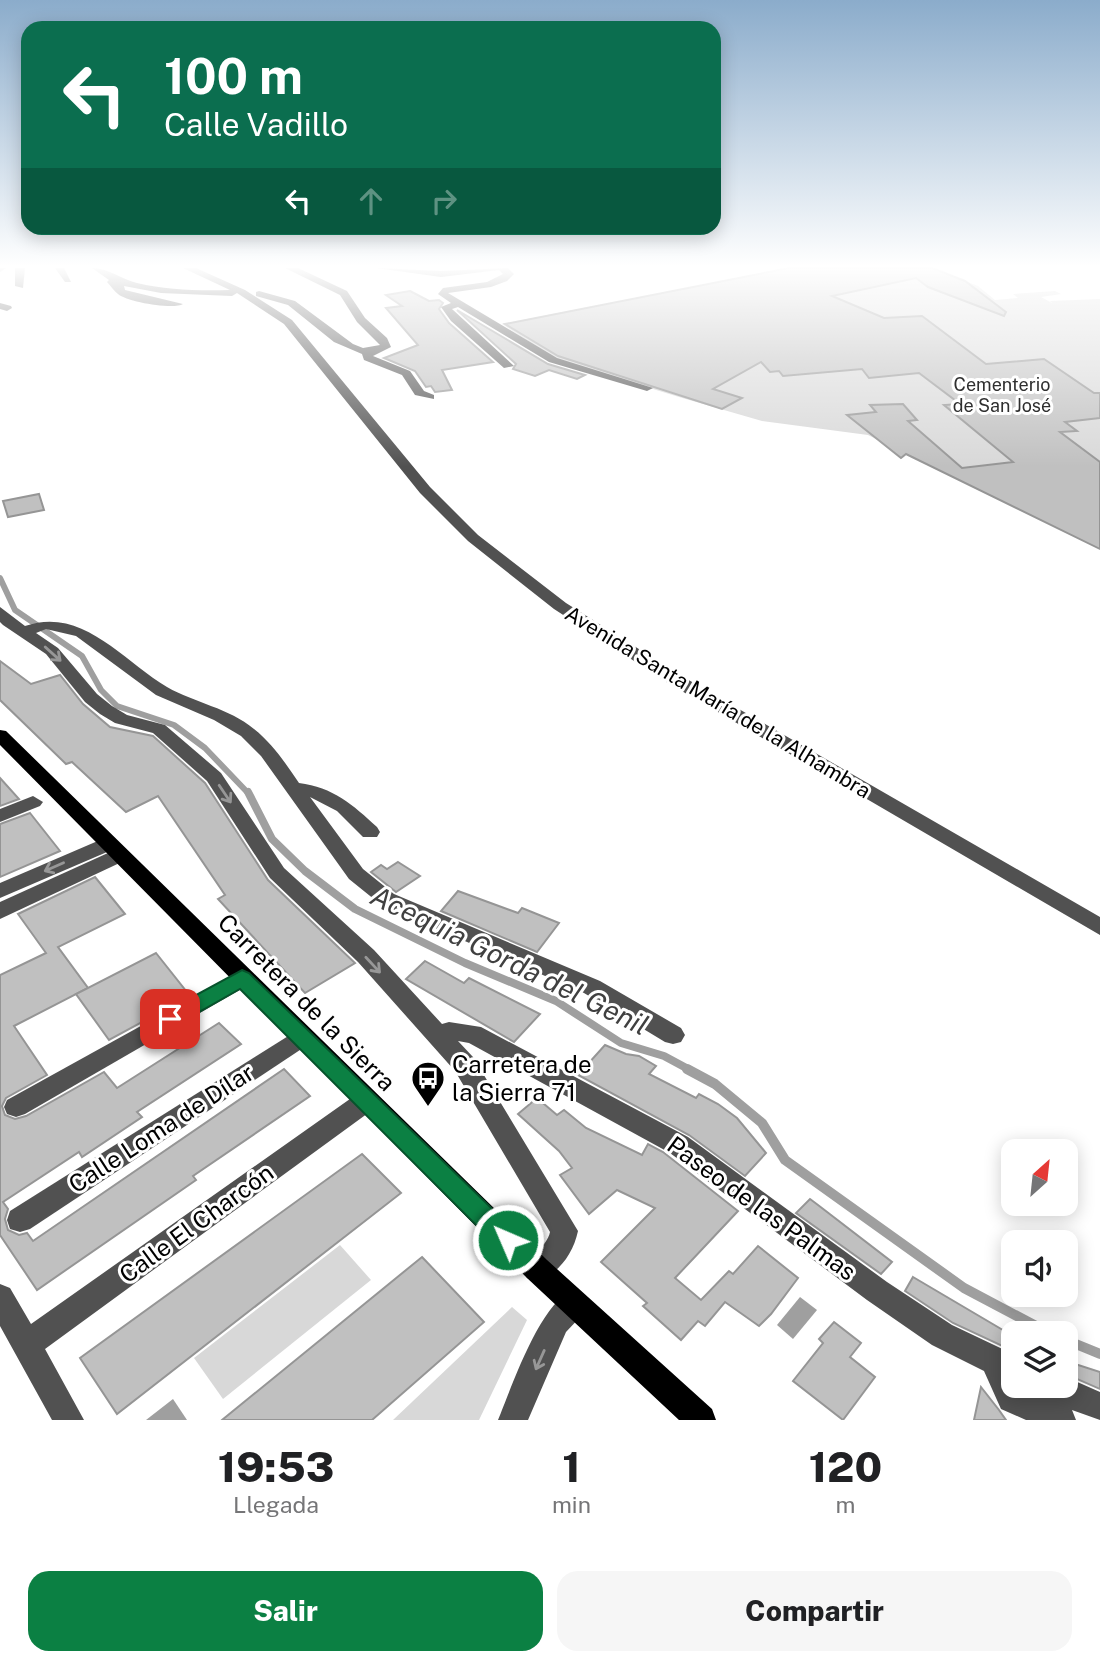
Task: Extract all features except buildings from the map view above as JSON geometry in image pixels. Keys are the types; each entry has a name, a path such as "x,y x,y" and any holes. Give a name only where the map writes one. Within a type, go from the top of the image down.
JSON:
{"main road":[{"name":"Carretera de la Sierra","path":"0,735 537,1269 701,1420"}],"street":[{"name":"Avenida Santa María de la Alhambra","path":"298,334 425,490 473,538 560,606 664,673 1100,927"},
{"path":"332,334 345,344 366,352 383,349 386,344 376,334"},
{"path":"473,334 508,366"},
{"path":"510,334 553,360 647,388"},
{"path":"366,352 368,358 404,370 415,378 419,393 430,397"},
{"path":"0,612 9,622 34,628 81,632 93,638 162,691 220,716 247,732 267,752 356,874 387,899 592,986 673,1035"},
{"path":"34,628 91,698 121,719 159,729 214,777 277,873 366,956 464,1064 564,1231 561,1246 537,1269"},
{"path":"291,788 319,790 339,803 370,832"},
{"path":"0,816 33,802"},
{"path":"0,891 113,849"},
{"path":"0,911 113,849"},
{"path":"16,1107 242,978"},
{"name":"Paseo de las Palmas","path":"439,1034 449,1031 473,1034 678,1145 877,1292 942,1335 1001,1364"},
{"name":"Calle Loma de Dílar","path":"20,1220 301,1037"},
{"name":"Calle El Charcón","path":"26,1345 366,1101"},
{"path":"0,1298 69,1420"},
{"path":"513,1420 556,1322 573,1304"},
{"path":"1078,1397 1100,1407"},
{"name":"Paseo de las Palmas","path":"1012,1398 1061,1420"}],"green space":[{"name":"Cementerio de San José","path":"518,334 1100,334 1100,549 868,435 762,421 555,359"},
{"path":"340,1245 371,1280 223,1399 194,1358"},
{"path":"512,1307 527,1320 479,1420 393,1420"}],"shaded area":[{"path":"800,1297 817,1310 793,1339 777,1325"},
{"path":"173,1399 187,1420 146,1420"}],"waterway":[{"name":"Acequia Gorda del Genil","path":"0,578 15,610 82,656 101,690 117,706 174,725 205,748 249,794"},
{"name":"Acequia Gorda del Genil","path":"248,792 272,839 305,871 355,909 465,963 556,1001 621,1043 664,1056 690,1070"},
{"name":"Acequia Gorda del Genil","path":"687,1069 715,1084 762,1123 785,1160 964,1288 1026,1321"},
{"name":"Acequia Gorda del Genil","path":"1078,1345 1100,1354"}],"place":[{"name":"Carretera de la Sierra 71","path":"428,1108"}],"route":[{"path":"170,1019 242,978 508,1240"}]}
